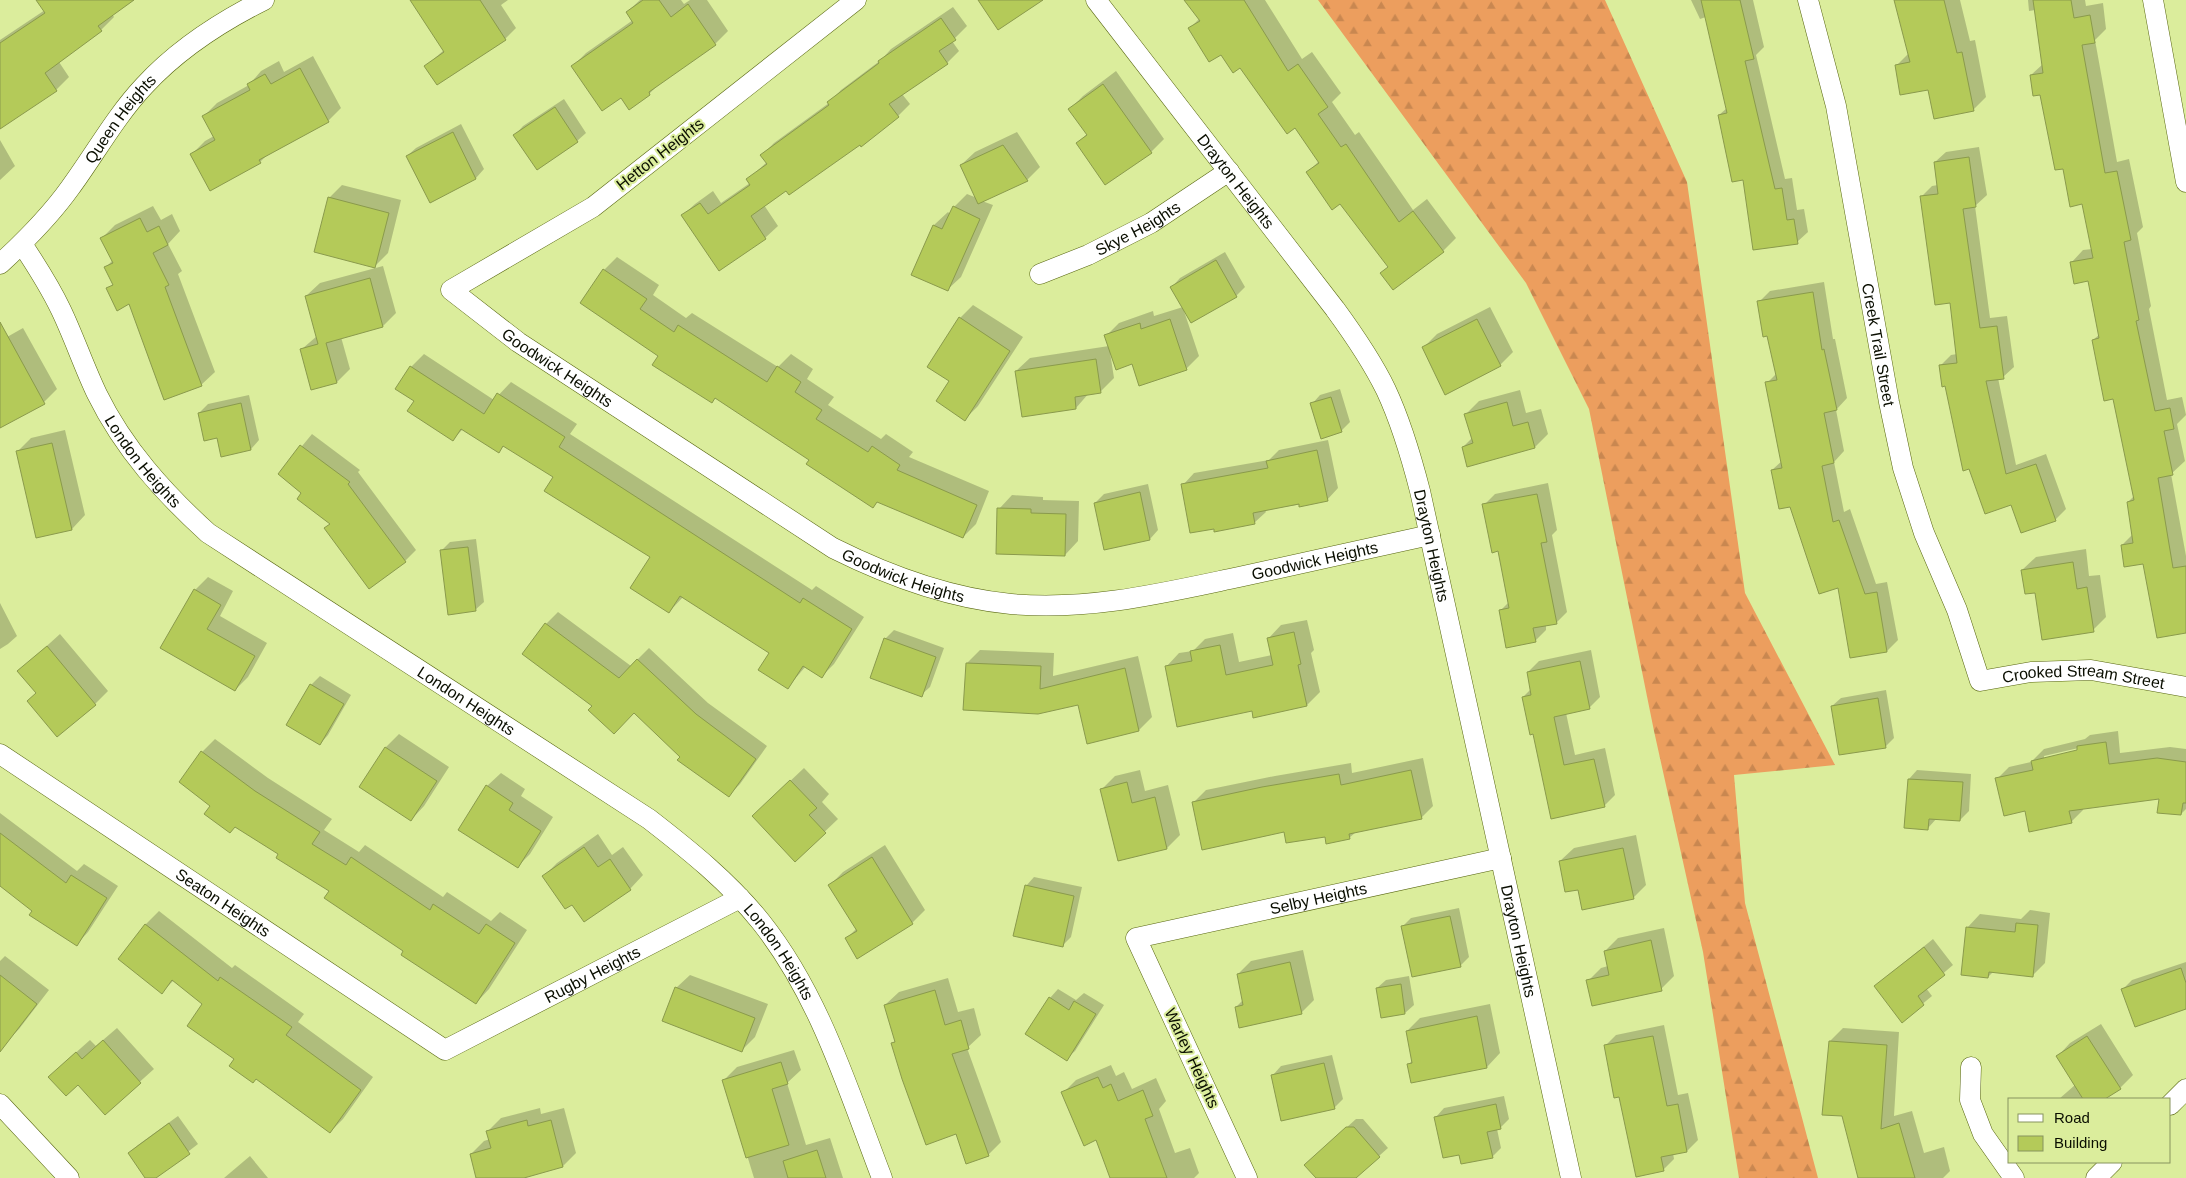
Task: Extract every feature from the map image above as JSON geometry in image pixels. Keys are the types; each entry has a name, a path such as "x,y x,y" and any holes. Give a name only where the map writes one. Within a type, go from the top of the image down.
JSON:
{"street":[{"name":"Queen Heights","path":"0,264 22,244 69,189 120,116 144,86 172,59 203,35 235,14 264,0"},
{"name":"Hetton Heights","path":"450,290 593,207 856,0"},
{"name":"Drayton Heights","path":"1096,0 1329,301 1363,348 1386,390 1404,434 1430,535 1571,1178"},
{"name":"Creek Trail Street","path":"1808,0 1836,106 1889,402 1903,468 1924,532 1957,610 1980,681"},
{"path":"2153,0 2186,182"},
{"name":"Skye Heights","path":"1040,274 1088,255 1151,223 1229,171"},
{"name":"London Heights","path":"22,244 39,269 61,309 98,395 120,433 146,470 175,504 208,533 650,819 685,846 740,898 761,922 789,960 812,1002 831,1045 882,1178"},
{"name":"Goodwick Heights","path":"450,290 518,342 832,548 872,568 963,597 1010,604 1049,606 1106,603 1153,596 1430,535"},
{"name":"Crooked Stream Street","path":"1980,681 2031,672 2091,670 2186,686"},
{"name":"Seaton Heights","path":"0,754 445,1050"},
{"name":"Selby Heights","path":"1136,938 1501,858"},
{"name":"Rugby Heights","path":"445,1050 740,898"},
{"name":"Warley Heights","path":"1136,938 1247,1178"},
{"path":"1971,1067 1970,1100 1983,1134 2014,1178"},
{"path":"2171,1104 2186,1089"},
{"path":"0,1104 69,1178"},
{"path":"2096,1178 2111,1163"}],"green space":[{"path":"1318,0 1605,0 1687,182 1745,593 1835,765 1734,775 1745,903 1818,1178 1739,1178 1703,952 1654,731 1589,409 1526,283"}],"building":[{"path":"36,0 134,0 98,26 102,31 45,73 57,91 0,129 0,43 45,13"},
{"path":"410,0 480,0 506,40 437,85 424,66 444,52"},
{"path":"643,0 659,0 671,17 688,4 716,45 649,92 650,95 629,110 621,98 602,111 571,66 633,23 626,12"},
{"path":"978,0 1043,0 998,30"},
{"path":"1184,0 1244,0 1288,71 1298,64 1328,107 1318,114 1341,147 1346,144 1399,222 1413,211 1444,252 1393,290 1380,273 1388,267 1340,204 1332,210 1306,172 1319,163 1295,128 1287,134 1240,68 1233,73 1221,55 1209,62 1188,28 1200,21"},
{"path":"1701,0 1740,0 1754,59 1745,61 1775,189 1782,188 1787,220 1794,219 1798,244 1753,250 1743,180 1732,182 1718,115 1727,113"},
{"path":"1894,0 1944,0 1957,53 1962,52 1974,111 1934,119 1928,90 1900,95 1895,65 1910,62"},
{"path":"2033,0 2071,0 2074,18 2090,15 2095,43 2082,45 2105,173 2117,171 2131,240 2124,242 2139,320 2136,321 2155,411 2170,408 2174,429 2164,431 2173,475 2158,478 2173,568 2186,566 2186,633 2157,638 2143,564 2124,567 2121,545 2133,543 2127,502 2134,500 2113,399 2104,401 2092,340 2099,338 2088,281 2074,284 2070,262 2093,258 2082,204 2070,207 2063,169 2055,170 2040,95 2033,96 2030,75 2043,73"},
{"path":"941,18 956,40 939,51 948,64 889,104 899,117 861,147 860,145 789,195 786,191 751,216 766,239 719,271 681,215 700,203 708,214 750,185 746,179 767,164 760,155 829,105 827,102 879,63 878,61"},
{"path":"300,68 329,122 259,160 261,163 210,191 190,154 215,140 202,116 250,90 247,84 265,74 271,84"},
{"path":"1103,84 1152,153 1105,185 1076,143 1087,135 1068,109"},
{"path":"555,107 578,142 537,170 513,135"},
{"path":"453,132 476,179 430,203 406,156"},
{"path":"1003,145 1028,181 978,204 960,165"},
{"path":"1969,157 1976,207 1963,209 1980,328 1997,326 2004,379 1986,381 2006,474 2036,464 2056,521 2021,533 2011,505 1985,514 1969,469 1963,471 1945,386 1942,387 1939,365 1957,363 1950,303 1935,305 1920,196 1938,194 1934,162"},
{"path":"328,197 389,213 375,268 314,252"},
{"path":"953,206 980,219 948,291 911,275 933,225 942,229"},
{"path":"140,218 147,232 159,226 168,245 153,253 169,285 165,287 202,386 164,400 129,304 117,311 106,288 113,285 104,267 113,263 100,238"},
{"path":"1216,260 1237,297 1191,323 1170,287"},
{"path":"603,269 647,299 640,309 674,332 678,325 767,382 777,366 801,382 795,392 822,410 816,419 868,452 872,446 900,465 897,470 977,505 963,538 877,502 873,508 806,464 809,460 715,398 712,403 652,365 658,356 580,303"},
{"path":"370,278 383,327 326,343 337,383 311,390 300,349 318,344 305,296"},
{"path":"1813,292 1822,350 1824,349 1837,410 1824,413 1834,463 1822,466 1833,522 1839,520 1865,594 1877,592 1887,652 1850,658 1838,588 1819,594 1790,507 1779,509 1771,470 1782,468 1765,382 1777,380 1767,336 1763,337 1757,301"},
{"path":"959,317 1010,351 965,421 936,401 949,381 927,367"},
{"path":"1170,319 1187,370 1139,386 1132,364 1116,370 1104,335 1140,323 1141,329"},
{"path":"1477,319 1501,366 1445,395 1422,347"},
{"path":"0,322 45,404 0,428"},
{"path":"1096,359 1101,393 1075,397 1076,409 1022,417 1015,371"},
{"path":"410,366 484,414 497,393 565,437 559,447 800,603 803,598 852,629 822,678 803,666 788,689 758,670 769,653 680,596 669,613 630,588 650,557 544,491 553,477 503,446 499,453 461,429 453,441 407,411 414,401 395,389"},
{"path":"1331,397 1342,432 1321,439 1310,403"},
{"path":"1507,402 1513,426 1528,422 1535,448 1467,467 1462,447 1473,443 1464,414"},
{"path":"241,403 251,450 221,457 217,438 204,441 198,413"},
{"path":"52,443 72,530 36,538 16,451"},
{"path":"300,445 350,482 348,484 406,562 369,589 324,528 330,524 297,499 301,493 278,474"},
{"path":"1317,450 1328,501 1299,507 1299,504 1253,513 1255,524 1214,532 1214,529 1190,533 1181,484 1268,468 1266,461"},
{"path":"1140,492 1150,540 1104,550 1094,503"},
{"path":"1537,494 1547,542 1541,543 1557,624 1533,628 1536,642 1506,648 1499,610 1509,608 1498,551 1492,553 1482,504"},
{"path":"997,508 1031,509 1031,513 1066,514 1065,556 996,554"},
{"path":"468,547 476,611 448,615 440,550"},
{"path":"2073,562 2077,589 2087,587 2094,632 2042,640 2035,593 2025,594 2021,570"},
{"path":"194,589 221,605 207,629 255,656 235,691 160,648"},
{"path":"545,623 619,678 637,659 696,714 756,759 729,797 677,760 680,757 634,713 614,734 588,710 592,706 522,654"},
{"path":"1294,632 1301,664 1298,665 1307,706 1253,718 1252,711 1177,727 1165,666 1192,661 1190,651 1220,645 1226,675 1273,665 1267,638"},
{"path":"884,638 936,657 922,697 870,678"},
{"path":"47,646 96,705 57,737 27,701 36,693 17,671"},
{"path":"1580,661 1590,709 1554,717 1564,765 1594,759 1605,807 1551,819 1533,734 1530,735 1522,697 1531,695 1527,672"},
{"path":"966,663 1041,666 1040,689 1125,668 1139,731 1087,744 1078,705 1038,714 963,710"},
{"path":"310,684 344,704 320,745 286,725"},
{"path":"1878,698 1886,748 1839,755 1831,706"},
{"path":"2106,742 2109,764 2157,758 2186,762 2186,803 2183,803 2181,815 2157,813 2159,799 2069,811 2072,823 2029,832 2025,811 2004,816 1995,778 2033,770 2031,761 2077,750 2077,746"},
{"path":"385,747 437,781 411,821 359,787"},
{"path":"201,751 255,791 320,832 312,844 346,865 351,857 430,910 433,904 479,934 486,924 515,943 476,1004 401,955 403,951 324,898 329,891 276,858 278,854 235,827 230,833 204,814 210,806 179,782"},
{"path":"1411,770 1422,819 1349,834 1350,839 1326,844 1325,837 1286,843 1284,832 1202,850 1192,802 1262,787 1339,774 1341,785"},
{"path":"1908,779 1963,782 1960,821 1929,819 1928,830 1904,828"},
{"path":"790,780 817,808 809,815 826,833 795,862 752,816"},
{"path":"1127,782 1132,803 1155,797 1167,849 1118,861 1100,789"},
{"path":"486,785 513,803 509,810 541,831 518,868 458,830"},
{"path":"0,833 66,883 71,875 107,898 77,946 29,915 32,911 0,886"},
{"path":"584,847 598,867 610,859 631,890 584,922 572,905 565,909 542,876"},
{"path":"1623,848 1634,899 1582,910 1578,890 1565,892 1559,861"},
{"path":"872,857 913,924 857,959 845,938 857,931 828,885"},
{"path":"1025,885 1074,896 1063,947 1013,936"},
{"path":"1450,916 1461,967 1412,977 1401,926"},
{"path":"2016,923 2038,925 2033,977 1989,972 1988,978 1961,975 1966,927 2015,932"},
{"path":"145,924 218,981 220,977 292,1027 286,1035 361,1090 330,1133 256,1079 253,1083 229,1066 234,1059 187,1026 202,1004 172,980 162,994 118,959"},
{"path":"1651,940 1662,991 1592,1006 1586,980 1609,975 1604,951"},
{"path":"1924,947 1945,975 1918,996 1924,1005 1902,1023 1874,986"},
{"path":"1290,962 1302,1014 1239,1028 1235,1007 1243,1005 1237,974"},
{"path":"2181,968 2186,983 2186,1009 2135,1027 2121,989"},
{"path":"0,975 37,1004 0,1052"},
{"path":"1401,984 1405,1014 1381,1018 1376,988"},
{"path":"675,987 755,1018 742,1052 662,1021"},
{"path":"935,990 945,1025 961,1020 969,1049 952,1054 989,1156 966,1164 956,1134 926,1145 891,1043 895,1042 884,1005"},
{"path":"1049,997 1069,1010 1074,1001 1096,1014 1067,1061 1025,1034"},
{"path":"1477,1016 1487,1068 1411,1083 1407,1064 1412,1063 1406,1031"},
{"path":"1653,1036 1667,1106 1678,1104 1687,1152 1661,1157 1664,1171 1636,1177 1619,1097 1614,1098 1604,1045"},
{"path":"2087,1036 2121,1089 2107,1098 2082,1098 2056,1056"},
{"path":"103,1040 141,1083 105,1115 78,1085 66,1096 48,1077 76,1052 82,1059"},
{"path":"1829,1041 1887,1045 1881,1129 1899,1123 1915,1178 1858,1178 1842,1116 1822,1115"},
{"path":"781,1062 788,1084 772,1089 789,1145 746,1158 722,1080"},
{"path":"1324,1063 1335,1109 1281,1121 1271,1075"},
{"path":"1098,1077 1103,1088 1111,1084 1118,1101 1143,1090 1153,1116 1145,1119 1167,1178 1110,1178 1096,1140 1084,1146 1061,1092"},
{"path":"1496,1104 1501,1129 1487,1132 1493,1158 1461,1164 1459,1155 1443,1158 1434,1117"},
{"path":"527,1120 528,1126 551,1120 563,1167 524,1178 476,1178 470,1154 491,1148 486,1131"},
{"path":"169,1123 190,1154 156,1178 145,1178 128,1153"},
{"path":"1346,1127 1354,1127 1380,1157 1356,1178 1316,1178 1304,1165"},
{"path":"817,1150 826,1178 788,1178 783,1161"}]}
